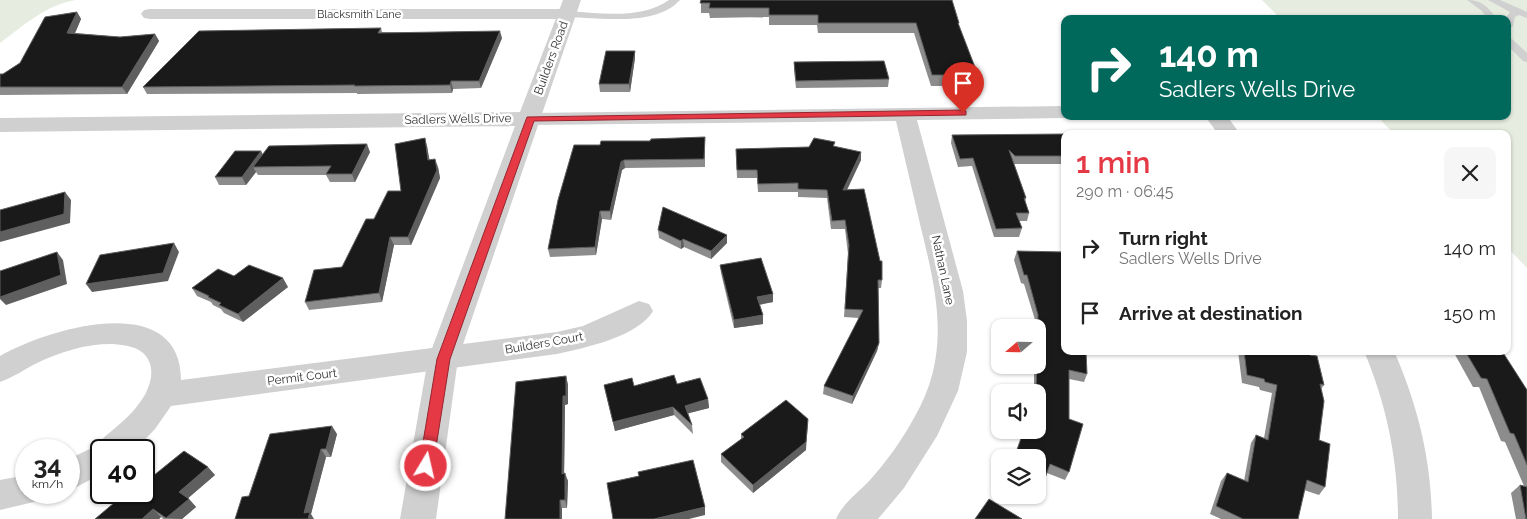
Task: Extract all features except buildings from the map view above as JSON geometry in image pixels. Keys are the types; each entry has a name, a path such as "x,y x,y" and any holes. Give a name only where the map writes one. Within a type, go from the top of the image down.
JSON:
{"street":[{"name":"Blacksmith Lane","path":"150,14 570,7"},
{"name":"Builders Road","path":"418,519 443,359 570,7"},
{"name":"Sadlers Wells Drive","path":"0,124 1061,112"},
{"name":"Nathan Lane","path":"853,519 897,474 929,424 944,388 952,352 954,333 951,295 905,114"},
{"name":"Builders Court","path":"443,359 588,336 616,325 639,311"},
{"path":"0,370 41,349 69,339 97,334 123,334 142,339 156,347 164,360 167,376 161,395 152,412 125,439"},
{"path":"1381,355 1391,378 1407,429 1416,485 1415,519"},
{"name":"Permit Court","path":"161,395 443,359"},
{"path":"0,495 15,492"}],"lane":[{"path":"570,7 635,14 656,10 675,0"},
{"path":"1472,0 1485,9 1489,15"},
{"path":"1493,0 1510,10 1527,15"},
{"path":"1511,15 1516,13"},
{"path":"1511,44 1527,59"}],"shaded area":[{"path":"0,0 76,0 45,11 0,43"},
{"path":"1262,0 1527,0 1527,268 1511,251 1511,130 1390,130 1381,120 1511,120 1511,15 1277,15"}],"route":[{"path":"426,466 443,359 530,119 963,113"}]}
